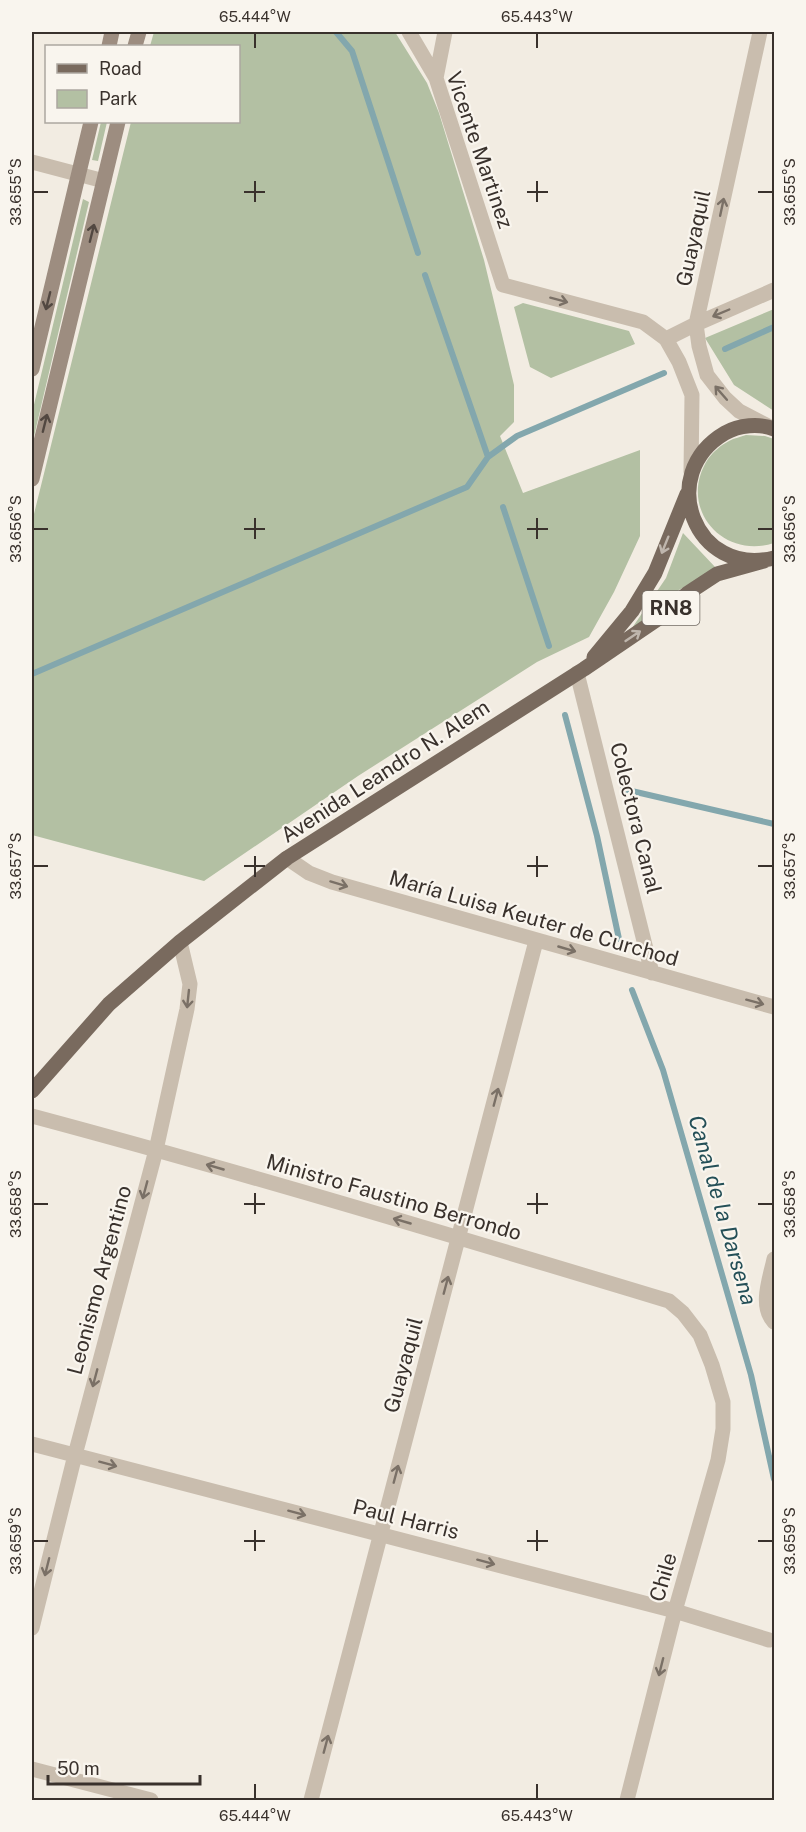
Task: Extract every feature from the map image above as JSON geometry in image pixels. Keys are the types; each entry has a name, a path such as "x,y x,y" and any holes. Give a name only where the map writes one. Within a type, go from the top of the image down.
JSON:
{"main road":[{"path":"32,369 91,123"},
{"path":"32,478 118,123"},
{"name":"RN8","path":"769,559 744,560 725,554 710,543 697,528 690,510 688,491 691,472 700,454 713,440 730,430 748,426 771,428"},
{"name":"Avenida Leandro N. Alem","path":"581,671 632,611 655,573 688,491"},
{"name":"Avenida Leandro N. Alem","path":"32,1091 109,1004 180,942 287,858 581,671 659,618 688,593 717,574 769,559"}],"street":[{"name":"Vicente Martinez","path":"409,32 436,78 503,285 642,321 666,339"},
{"path":"436,78 445,32"},
{"name":"Guayaquil","path":"762,33 696,324 706,375 739,411 771,428"},
{"path":"32,162 104,181"},
{"path":"691,472 692,395 679,362 666,339 774,290"},
{"name":"Colectora Canal","path":"581,671 652,974"},
{"name":"María Luisa Keuter de Curchod","path":"287,858 309,873 332,882 774,1007"},
{"name":"Guayaquil","path":"311,1800 536,941"},
{"name":"Leonismo Argentino","path":"32,1628 75,1455 156,1150 187,1009 189,984 180,942"},
{"name":"Ministro Faustino Berrondo","path":"32,1116 458,1237 669,1301 700,1335 712,1365"},
{"path":"773,1321 766,1297 774,1259"},
{"name":"Chile","path":"627,1800 675,1611 718,1460 723,1429 723,1401 712,1365"},
{"name":"Paul Harris","path":"32,1444 675,1611 769,1640"},
{"path":"32,1768 152,1800"}],"green space":[{"path":"154,32 395,32 427,83 439,113 484,260 514,385 514,422 500,436 523,493 640,450 640,536 614,592 589,637 537,662 358,776 204,881 32,835 32,522 131,123 240,123 240,45 150,45"},
{"path":"101,123 107,123 98,161 92,160"},
{"path":"83,199 89,202 32,445 32,413"},
{"path":"523,303 629,331 635,344 551,378 530,367 514,307"},
{"path":"774,309 774,411 734,385 705,338"},
{"path":"746,435 774,439 774,543 755,546 737,544 722,537 710,525 702,511 698,495 700,477 708,459 726,443"},
{"path":"683,533 716,568 679,590 630,631 666,578"}],"waterway":[{"name":"Canal de la Darsena","path":"336,32 352,51 418,253"},
{"name":"Canal de la Darsena","path":"425,275 488,457"},
{"path":"725,349 774,327"},
{"path":"32,674 467,487 488,457 517,436 664,373"},
{"name":"Canal de la Darsena","path":"503,507 549,646"},
{"name":"Canal de la Darsena","path":"565,715 597,836 619,939"},
{"path":"623,789 774,824"},
{"name":"Canal de la Darsena","path":"632,990 663,1070 751,1375 774,1479"}]}
